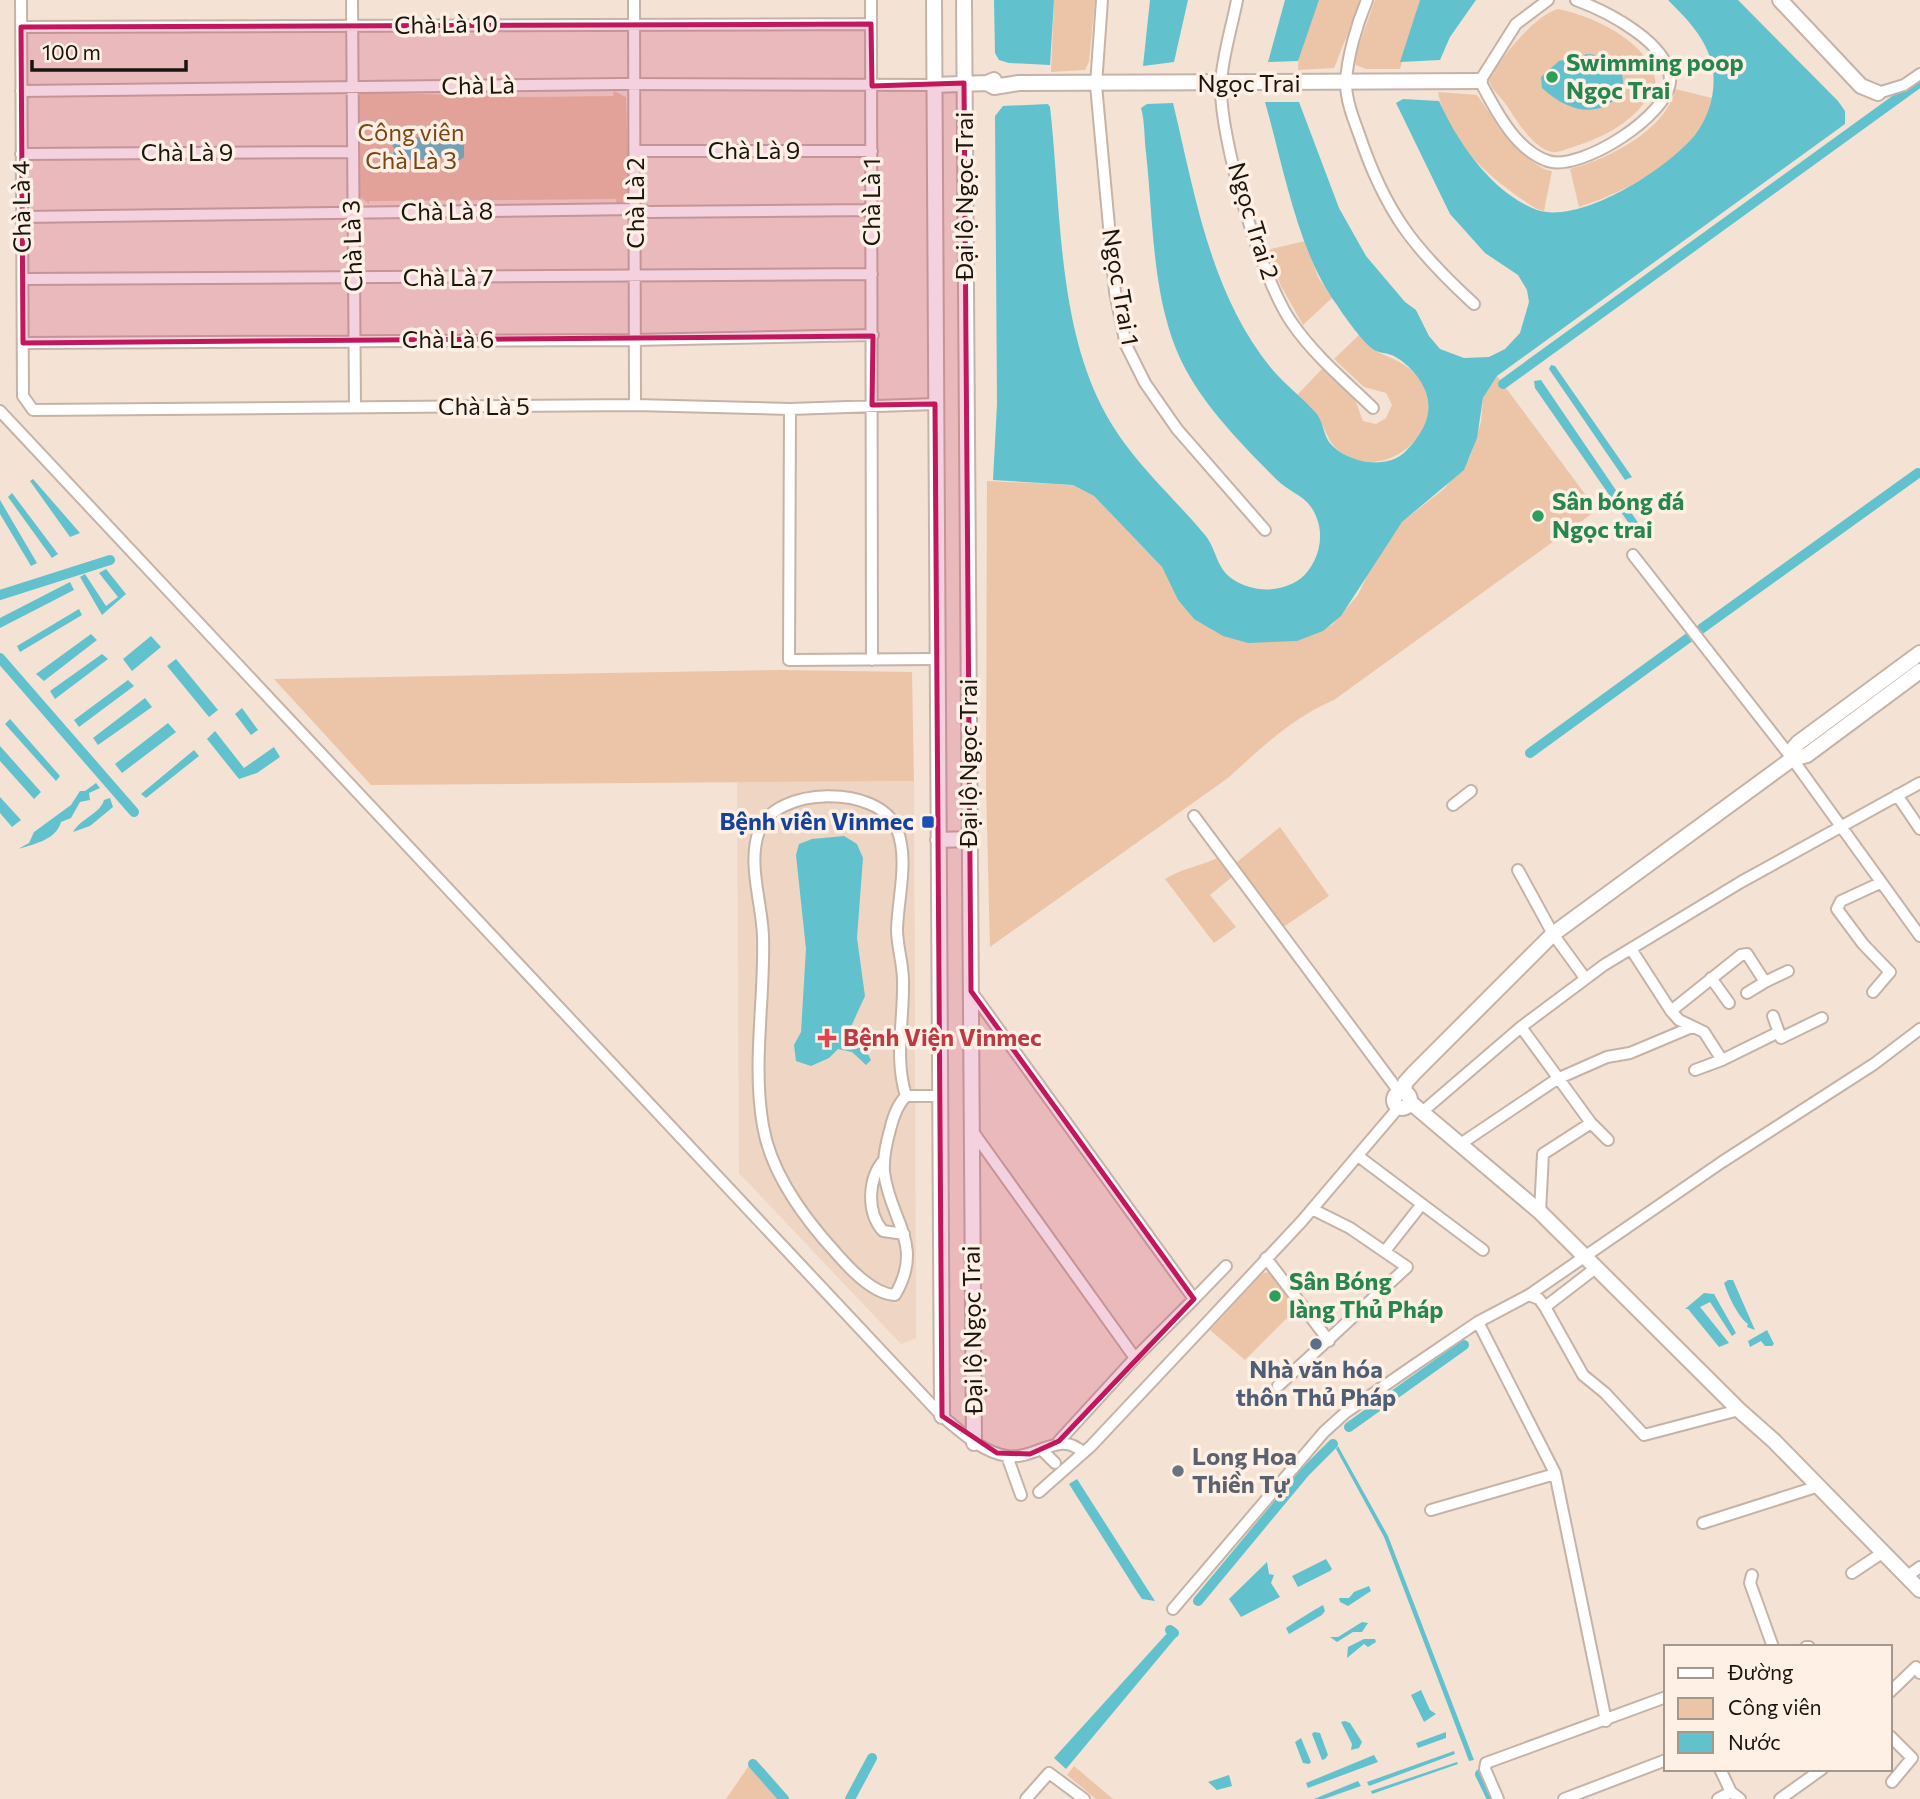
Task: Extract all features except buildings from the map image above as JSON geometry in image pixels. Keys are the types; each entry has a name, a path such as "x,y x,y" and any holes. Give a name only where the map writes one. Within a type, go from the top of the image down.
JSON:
{"main road":[{"name":"Đại lộ Ngọc Trai","path":"934,0 942,1416"},
{"name":"Đại lộ Ngọc Trai","path":"964,0 974,1443"},
{"path":"1780,0 1861,86 1878,93"},
{"name":"Ngọc Trai","path":"964,83 1013,80 1019,83 1096,85 1480,80"},
{"name":"Đại lộ Ngọc Trai","path":"934,85 964,83"},
{"path":"1792,758 1792,750 1798,743 1920,653"},
{"path":"1920,671 1807,755 1792,758 1553,934 1413,1073 1405,1083 1403,1099 1540,1212 1819,1486 1920,1590"},
{"path":"938,840 970,839"}],"street":[{"name":"Chà Là 4","path":"22,0 23,396 33,410"},
{"name":"Chà Là 3","path":"352,0 355,407"},
{"name":"Chà Là 2","path":"634,0 635,405"},
{"name":"Chà Là 1","path":"871,0 872,660"},
{"name":"Ngọc Trai 1","path":"1101,0 1096,85 1115,292 1126,345 1145,383 1177,429 1265,530"},
{"name":"Ngọc Trai 2","path":"1237,0 1221,84 1226,124 1248,221 1280,301 1311,346 1373,408"},
{"path":"1367,0 1346,83 1351,111 1385,198 1408,237 1430,264 1474,304"},
{"path":"1548,0 1516,24 1480,80 1512,132 1534,153 1556,163 1583,157 1604,147 1647,118 1667,93 1670,82 1666,64 1657,51 1627,24 1576,0"},
{"name":"Chà Là 10","path":"21,27 871,24"},
{"path":"1878,93 1904,85 1920,74"},
{"name":"Chà Là","path":"21,91 934,85"},
{"name":"Chà Là 9","path":"636,151 872,151"},
{"name":"Chà Là 9","path":"21,154 352,152"},
{"name":"Chà Là 8","path":"21,218 635,209 649,212 872,210"},
{"name":"Chà Là 7","path":"23,279 872,274"},
{"name":"Chà Là 6","path":"23,343 355,339 634,340 873,335"},
{"name":"Chà Là 5","path":"33,410 635,405 790,409 935,404"},
{"path":"790,409 789,660 936,659"},
{"path":"0,411 942,1416 974,1443 1007,1456 1043,1451 1059,1441 1135,1358 1226,1266"},
{"path":"1633,555 1792,758 1920,936"},
{"path":"1422,1112 1521,1027 1585,978 1632,958 1741,882 1920,783"},
{"path":"1453,805 1471,791"},
{"path":"1897,795 1920,829"},
{"path":"831,797 867,802 889,814 898,830 902,862 897,930 903,968 900,1079 906,1096 892,1119 884,1174 904,1234 908,1262 895,1295 886,1295 844,1263 811,1226 782,1178 763,1129 758,1077 763,934 755,866 757,834 764,820 775,809 790,802 831,797"},
{"path":"1039,1492 1083,1453 1312,1209 1403,1099 1194,816"},
{"path":"1518,870 1553,934 1585,978"},
{"path":"1873,992 1890,972 1863,944 1837,909 1841,901 1880,883"},
{"path":"1671,1011 1741,955 1747,954 1765,982"},
{"path":"1632,958 1671,1011 1692,1027 1704,1032 1722,1060"},
{"path":"1747,993 1788,971"},
{"path":"1711,978 1729,1003"},
{"path":"971,991 1194,1299"},
{"path":"1773,1016 1781,1038 1822,1018"},
{"path":"1521,1027 1557,1079 1591,1123 1608,1140"},
{"path":"1459,1145 1557,1079 1607,1057 1630,1053 1692,1027"},
{"path":"1173,1609 1337,1419 1478,1322 1529,1294 1722,1162 1874,1064 1920,1029"},
{"path":"1695,1070 1779,1032"},
{"path":"906,1096 940,1096"},
{"path":"1540,1212 1543,1154 1591,1123"},
{"path":"971,1127 1094,1308 1135,1358"},
{"path":"1358,1156 1483,1250"},
{"path":"884,1160 872,1179 872,1214 883,1231 904,1234"},
{"path":"1385,1251 1422,1204"},
{"path":"1278,1386 1407,1267 1385,1251 1312,1209"},
{"path":"1266,1258 1329,1341"},
{"path":"1545,1307 1597,1268"},
{"path":"1529,1294 1539,1299 1545,1307 1583,1375 1605,1393 1644,1435 1739,1410"},
{"path":"1478,1322 1555,1475 1606,1721"},
{"path":"1059,1441 1073,1445 1083,1453"},
{"path":"1043,1451 1055,1463"},
{"path":"1007,1456 1021,1495"},
{"path":"1431,1510 1555,1475"},
{"path":"1703,1523 1819,1486"},
{"path":"1852,1573 1882,1553"},
{"path":"1906,1577 1920,1567"},
{"path":"1752,1575 1750,1583 1772,1645"},
{"path":"1892,1690 1916,1667 1920,1673"},
{"path":"1498,1799 1485,1769 1486,1763 1664,1698"},
{"path":"1892,1738 1916,1758 1892,1782"},
{"path":"1564,1799 1664,1761"},
{"path":"1718,1799 1736,1796 1721,1771"},
{"path":"1781,1799 1819,1771"},
{"path":"1026,1799 1049,1773 1084,1799"}],"highlighted area":[{"path":"871,24 872,86 964,83 971,991 1194,1299 1059,1441 1030,1454 997,1453 942,1416 935,404 872,405 873,336 23,343 21,27"}],"shaded area":[{"name":"Bệnh Viện Vinmec","path":"914,781 916,1338 901,1344 739,1173 737,782"}],"green space":[{"path":"1054,0 1095,0 1089,62 1085,70 1051,72"},
{"path":"1319,0 1361,0 1334,68 1298,70 1299,50"},
{"path":"1375,0 1420,0 1400,69 1366,69 1356,65 1354,59"},
{"path":"1558,9 1603,25 1632,43 1652,68 1656,83 1642,106 1622,124 1599,137 1554,152 1538,145 1526,133 1489,80 1519,39 1539,20"},
{"path":"1675,89 1712,98 1706,118 1695,136 1679,153 1639,181 1579,207 1570,169 1617,151 1648,130 1670,104"},
{"name":"Công viên Chà Là 3","path":"614,91 626,97 629,193 621,204 616,205 616,199 369,201 369,204 359,196 354,92 528,97 613,96"},
{"path":"1438,92 1477,95 1521,151 1542,168 1552,171 1544,211 1505,187 1475,160 1451,129"},
{"path":"1305,241 1318,277 1332,298 1303,325 1281,286 1267,250"},
{"path":"1360,334 1374,350 1414,373 1424,387 1428,404 1427,420 1420,435 1409,447 1395,456 1379,461 1363,461 1347,456 1337,449 1319,419 1297,395 1323,368 1354,397 1363,421 1376,424 1386,418 1392,405 1386,393 1364,387 1334,359"},
{"path":"1497,376 1597,510 1334,700 1291,725 1228,778 990,947 986,785 987,481 1073,485 1094,496 1162,567 1178,600 1194,619 1309,636 1332,625 1358,595 1373,563 1402,522 1444,489 1470,457 1481,422 1483,398"},
{"path":"782,670 912,672 914,781 371,785 274,679"},
{"path":"1280,827 1329,896 1279,930 1237,873 1210,895 1236,927 1214,943 1165,879 1223,855 1237,862"},
{"path":"1270,1272 1297,1308 1245,1360 1210,1330 1263,1273"},
{"path":"752,1761 785,1799 726,1799"},
{"path":"1074,1766 1113,1799 1096,1799 1067,1775"}],"water":[{"path":"994,0 1054,0 1050,65 999,60 995,53"},
{"path":"1150,0 1188,0 1174,62 1143,66"},
{"path":"1285,0 1319,0 1298,61 1268,62"},
{"path":"1420,0 1476,0 1450,37 1440,60 1400,62"},
{"path":"1668,0 1738,0 1838,101 1845,111 1845,124 1497,376 1483,398 1477,438 1464,470 1402,522 1341,616 1323,631 1297,641 1248,643 1223,636 1194,619 1178,600 1162,567 1094,496 1073,485 993,480 997,404 995,116 1003,106 1048,104 1050,107 1063,260 1076,337 1087,373 1112,425 1137,459 1205,535 1226,574 1239,583 1257,589 1275,589 1292,584 1309,570 1319,546 1318,523 1308,503 1276,479 1215,413 1186,370 1175,345 1160,291 1141,108 1147,104 1173,103 1207,241 1233,308 1250,339 1276,374 1316,413 1329,442 1336,449 1366,462 1387,461 1405,452 1419,435 1428,416 1427,394 1416,375 1405,364 1394,356 1374,350 1365,342 1323,284 1293,208 1265,102 1299,102 1339,208 1366,256 1405,302 1416,310 1429,336 1440,349 1464,358 1489,357 1505,349 1520,333 1529,302 1527,290 1518,275 1485,253 1450,214 1396,103 1403,99 1439,101 1456,133 1478,165 1505,192 1537,210 1555,212 1599,202 1665,163 1695,135 1708,111 1714,83 1706,46"},
{"path":"1588,54 1609,60 1621,71 1623,84 1617,97 1605,106 1588,110 1566,105 1542,88 1541,77 1559,61"},
{"path":"425,137 425,141 461,138 464,141 464,157 460,160 426,156 425,160 390,160 395,150 389,138"},
{"path":"1551,365 1555,366 1632,477 1625,480 1549,369"},
{"path":"1541,380 1641,527 1640,530 1635,532 1535,388 1534,381"},
{"path":"33,479 80,533 70,537 30,481"},
{"path":"12,493 58,554 52,558 8,497"},
{"path":"0,500 37,563 31,566 0,514"},
{"path":"106,569 126,594 102,615 80,577 85,574 106,606 118,597 99,573"},
{"path":"70,582 74,590 0,628 0,618"},
{"path":"79,609 82,615 20,652 17,646"},
{"path":"91,634 97,640 44,681 36,674"},
{"path":"151,636 161,647 132,671 123,659"},
{"path":"102,654 108,659 55,699 50,691"},
{"path":"176,659 218,710 209,717 167,666"},
{"path":"128,680 134,686 79,727 74,720"},
{"path":"145,698 152,707 98,745 93,738"},
{"path":"242,708 258,730 251,735 235,714"},
{"path":"10,719 60,776 56,781 5,724"},
{"path":"168,723 176,732 122,773 115,764"},
{"path":"215,731 244,768 274,747 280,757 257,773 239,779 207,739"},
{"path":"0,746 41,792 34,799 0,761"},
{"path":"194,750 199,756 146,798 141,794"},
{"path":"96,783 100,788 89,793 90,800 80,802 71,818 61,822 54,833 44,840 18,849 29,843 34,832 71,805 80,791 85,791"},
{"path":"0,797 21,820 12,827 0,813"},
{"path":"110,798 113,807 90,826 73,832 99,809 104,800"},
{"path":"844,836 857,844 863,858 857,938 865,996 849,1031 854,1045 867,1052 871,1060 866,1065 852,1052 838,1049 829,1058 811,1066 796,1061 794,1045 801,1032 806,949 796,855 799,844 812,839"},
{"path":"1733,1280 1755,1330 1747,1327 1748,1324 1734,1305 1724,1283"},
{"path":"1704,1293 1714,1294 1736,1333 1732,1336 1710,1302 1700,1307 1729,1343 1719,1347 1688,1309 1685,1309"},
{"path":"1767,1330 1774,1344 1772,1346 1765,1346 1761,1341 1750,1347 1748,1341"},
{"path":"1338,1446 1388,1536 1474,1760 1469,1761 1384,1537 1336,1449"},
{"path":"1077,1479 1155,1601 1142,1599 1136,1590 1069,1484"},
{"path":"1326,1559 1332,1569 1330,1571 1298,1587 1292,1576"},
{"path":"1267,1562 1269,1574 1274,1575 1271,1583 1280,1597 1241,1617 1229,1599"},
{"path":"1369,1586 1371,1591 1348,1606 1340,1602 1339,1598 1349,1598 1354,1592"},
{"path":"1323,1605 1325,1611 1322,1615 1289,1634 1286,1628"},
{"path":"1362,1622 1368,1623 1362,1632 1353,1632 1337,1642 1330,1637 1338,1637"},
{"path":"1170,1630 1177,1636 1066,1769 1054,1758"},
{"path":"1364,1639 1375,1639 1376,1642 1368,1647 1364,1644 1347,1658 1348,1647"},
{"path":"1421,1690 1430,1710 1436,1714 1424,1722 1411,1695"},
{"path":"1341,1722 1350,1723 1362,1742 1359,1748 1351,1750 1352,1744"},
{"path":"1446,1732 1446,1738 1418,1748 1416,1743"},
{"path":"1320,1733 1328,1755 1325,1759 1322,1760 1312,1734"},
{"path":"1301,1738 1311,1762 1309,1764 1303,1763 1295,1742"},
{"path":"1454,1751 1455,1754 1369,1786 1367,1782"},
{"path":"1374,1755 1378,1762 1308,1788 1306,1783"},
{"path":"1457,1762 1458,1764 1372,1794 1371,1791"},
{"path":"1229,1775 1232,1786 1217,1790 1208,1782"},
{"path":"1358,1781 1361,1786 1324,1799 1314,1799"}],"waterway":[{"path":"1503,384 1920,82"},
{"path":"1701,629 1918,473"},
{"path":"0,595 110,560"},
{"path":"1530,753 1691,636"},
{"path":"0,658 134,812"},
{"path":"1349,1427 1464,1345"},
{"path":"1198,1601 1305,1472 1333,1444"},
{"path":"1170,1630 1174,1633"},
{"path":"850,1799 872,1758"},
{"path":"753,1764 784,1799"},
{"path":"1480,1774 1492,1799"}],"place":[{"name":"Swimming poop Ngọc Trai","path":"1552,77"},
{"name":"Sân bóng đá Ngọc trai","path":"1538,516"},
{"name":"Bệnh viên Vinmec","path":"928,822"},
{"name":"Bệnh Viện Vinmec","path":"827,1038"},
{"name":"Sân Bóng làng Thủ Pháp","path":"1275,1296"},
{"name":"Nhà văn hóa thôn Thủ Pháp","path":"1316,1344"},
{"name":"Long Hoa Thiền Tự","path":"1178,1471"}]}
